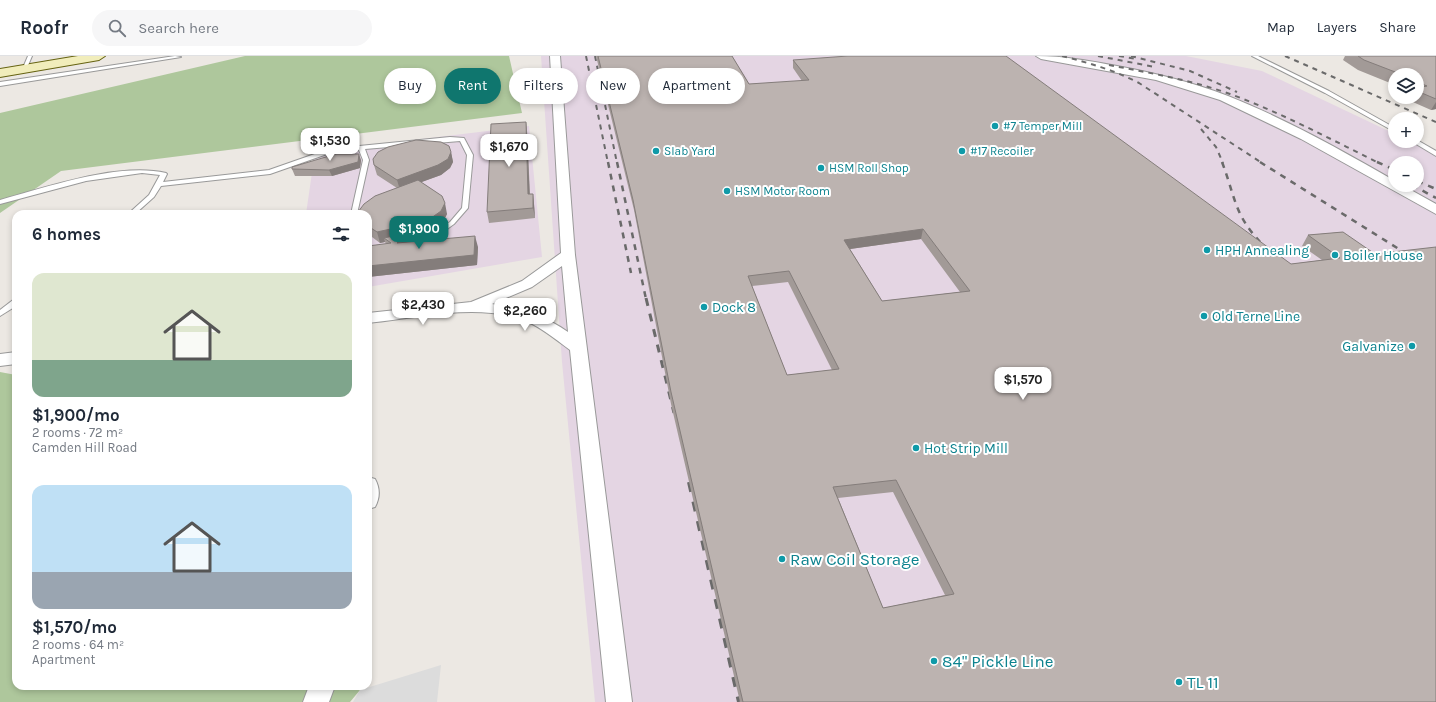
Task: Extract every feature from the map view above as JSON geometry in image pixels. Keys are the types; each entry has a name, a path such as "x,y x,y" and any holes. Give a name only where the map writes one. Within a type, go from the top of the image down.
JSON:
{"street":[{"path":"0,73 99,56"},
{"path":"555,56 568,255 620,702"},
{"path":"1041,56 1157,78 1224,98 1275,120 1436,210"},
{"path":"474,306 527,284 568,255"},
{"path":"372,318 474,306 522,314 553,329 579,348"},
{"path":"0,360 12,358"},
{"path":"316,702 320,690"}],"lane":[{"path":"24,69 30,56"},
{"path":"1254,56 1327,92 1388,126"},
{"path":"0,84 30,81 137,62 179,57"},
{"path":"159,184 270,172 330,151 462,139 470,154 465,208 452,222 433,235 392,244"},
{"path":"1424,147 1436,154"},
{"path":"355,210 366,160 361,148"},
{"path":"0,202 86,179 142,171 164,174 152,196 136,210"},
{"path":"0,314 12,305"}],"shaded area":[{"path":"541,56 1186,56 1262,71 1388,131 1388,148 1424,148 1436,154 1436,702 595,702 562,362 544,104 578,104 578,68 542,68"},
{"path":"529,126 542,257 372,286 372,210 307,210 315,152"},
{"path":"441,665 437,702 353,702 360,690 372,690 372,686"}],"green space":[{"path":"245,56 509,56 512,68 509,68 509,104 520,104 522,113 61,171 0,213 0,113"},
{"path":"0,372 12,374 12,690 360,690 350,702 0,702"}],"building":[{"path":"598,56 732,56 739,68 648,68 648,104 745,104 745,77 749,84 809,80 793,60 848,56 1006,56 1291,264 1340,258 1308,235 1343,232 1375,254 1436,247 1436,702 743,702 671,392 633,200 610,104 640,104 640,68 601,68","holes":["923,229 970,291 882,301 844,240","789,271 839,369 787,375 748,276","896,480 954,594 883,608 833,487"]},
{"path":"1358,56 1436,56 1436,99 1424,94 1424,87 1427,86 1424,85 1424,68 1388,68 1388,69 1364,60"},
{"path":"526,122 528,194 533,194 533,208 487,212 491,124"},
{"path":"416,140 441,142 449,146 451,152 448,159 438,165 397,180 374,165 373,159 378,152 388,147"},
{"path":"336,154 359,154 358,162 329,170 292,169 292,167"},
{"path":"418,180 442,196 445,203 441,211 427,221 377,232 372,229 372,210 360,210 364,204 375,196"},
{"path":"411,232 397,243 475,236 474,255 372,266 372,245 391,243 384,238"}],"railway":[{"path":"586,56 608,163"},
{"path":"595,56 617,163"},
{"path":"1062,56 1101,67 1139,83 1262,163"},
{"path":"1098,56 1155,67"},
{"path":"1119,56 1136,59"},
{"path":"1131,56 1190,71 1237,92"},
{"path":"1285,56 1436,122"},
{"path":"1109,65 1185,81 1230,94 1287,118 1379,163"},
{"path":"1201,129 1216,147 1223,163"},
{"path":"608,162 631,273"},
{"path":"617,162 646,299"},
{"path":"1222,162 1241,216 1254,235 1264,246"},
{"path":"1260,162 1410,256"},
{"path":"1377,162 1388,167"},
{"path":"1424,184 1436,189"},
{"path":"1424,192 1436,198"},
{"path":"646,298 674,413"},
{"path":"689,482 739,702"}],"place":[{"name":"#7 Temper Mill","path":"995,126"},
{"name":"Slab Yard","path":"656,151"},
{"name":"#17 Recoiler","path":"962,151"},
{"name":"HSM Roll Shop","path":"821,168"},
{"name":"HSM Motor Room","path":"727,191"},
{"name":"HPH Annealing","path":"1207,250"},
{"name":"Boiler House","path":"1335,255"},
{"name":"Dock 8","path":"704,307"},
{"name":"Old Terne Line","path":"1204,316"},
{"name":"Galvanize","path":"1412,346"},
{"name":"Hot Strip Mill","path":"916,448"},
{"name":"Raw Coil Storage","path":"782,559"},
{"name":"84\" Pickle Line","path":"934,661"},
{"name":"TL 11","path":"1179,682"}]}
